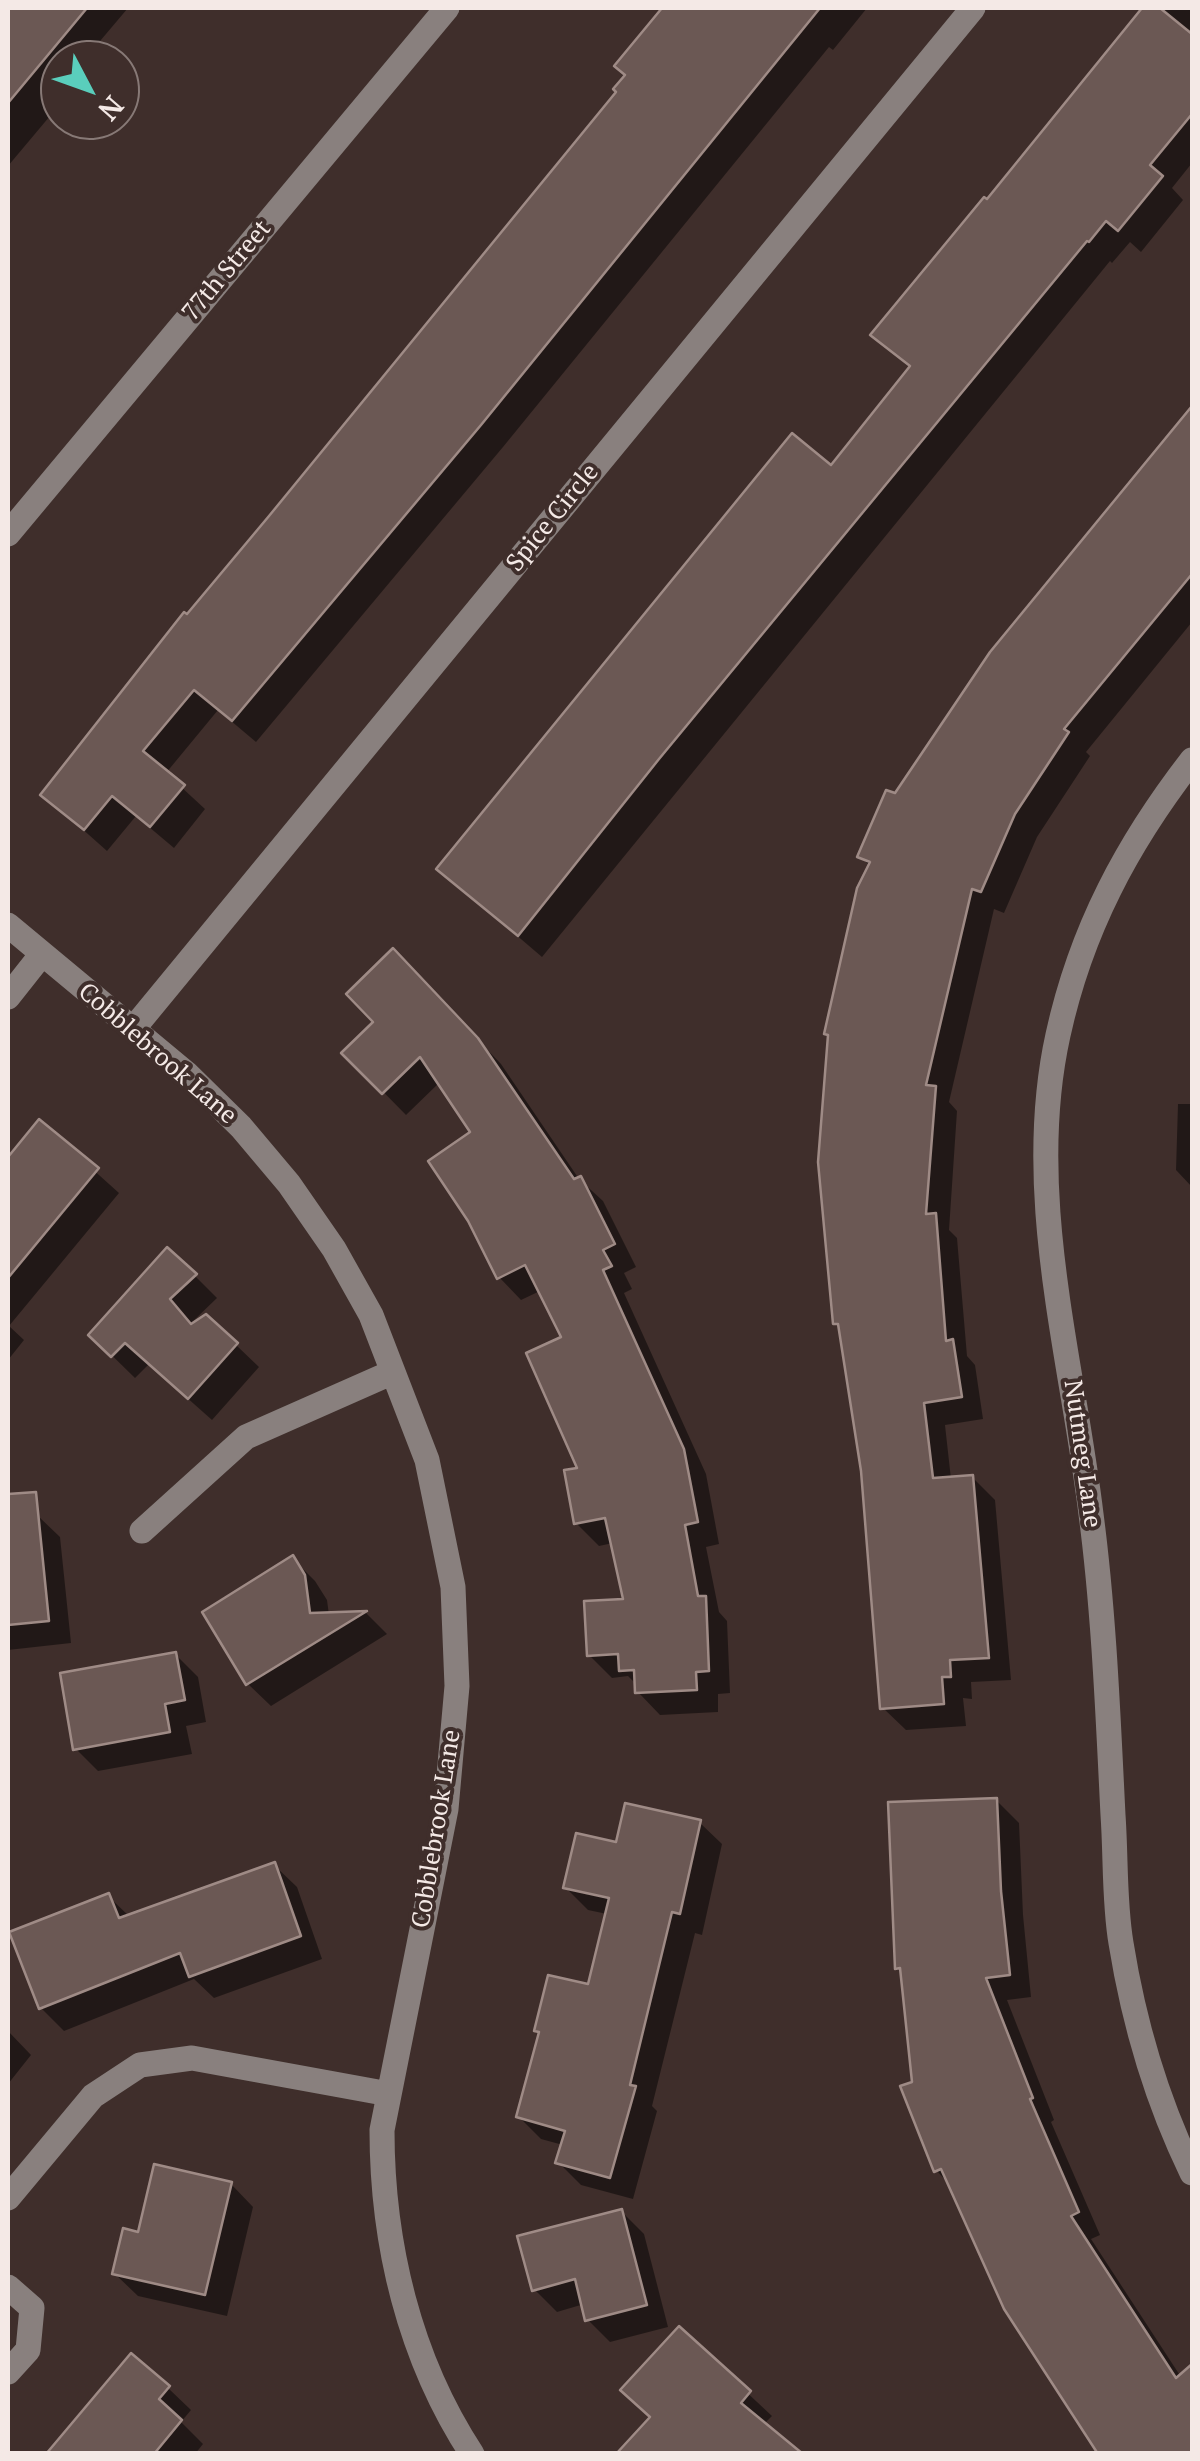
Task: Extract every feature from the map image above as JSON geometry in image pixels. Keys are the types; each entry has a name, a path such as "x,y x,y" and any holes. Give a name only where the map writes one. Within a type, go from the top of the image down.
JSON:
{"street":[{"name":"77th Street","path":"8,534 446,8"},
{"name":"Spice Circle","path":"133,1029 973,8"},
{"name":"Nutmeg Lane","path":"1192,760 1158,804 1115,873 1084,944 1058,1035 1046,1115 1045,1170 1054,1262 1092,1516 1120,1940 1143,2048 1165,2116 1192,2173"},
{"name":"Cobblebrook Lane","path":"8,925 200,1086 289,1184 334,1248 371,1315 427,1460 452,1587 457,1686 446,1809 388,2094 382,2130 382,2167 388,2225 408,2318 434,2385 472,2454"},
{"path":"8,997 42,954"},
{"path":"142,1531 246,1437 392,1372"},
{"path":"8,2198 93,2096 140,2066 192,2058 388,2094"},
{"path":"8,2286 32,2308 28,2350 8,2372"}],"building":[{"path":"8,8 87,8 60,40 40,40 40,65 8,103"},
{"path":"662,8 820,8 481,425 232,721 194,690 143,751 185,785 150,827 112,796 84,830 40,795 184,612 187,614 269,516 616,92 613,89 625,75 614,66"},
{"path":"1142,8 1160,8 1192,34 1192,114 1150,165 1163,176 1118,231 1106,221 1087,241 659,759 518,936 436,869 792,433 831,465 910,366 870,335"},
{"path":"1192,406 1192,574 1064,729 1069,732 1015,814 981,892 972,889 926,1085 936,1086 926,1214 936,1213 946,1341 953,1339 962,1397 924,1403 933,1478 973,1475 989,1658 950,1660 951,1677 942,1677 944,1704 880,1709 861,1471 838,1324 833,1324 818,1162 828,1035 824,1034 857,888 870,862 857,857 886,790 895,793 990,652"},
{"path":"393,948 478,1038 574,1179 581,1176 615,1244 603,1250 612,1266 603,1270 684,1449 698,1522 685,1525 698,1596 706,1596 709,1671 696,1672 697,1690 635,1693 634,1670 619,1671 618,1654 587,1656 584,1601 623,1599 605,1518 574,1524 564,1470 577,1468 526,1353 561,1337 525,1265 497,1279 468,1221 428,1161 470,1132 420,1057 382,1094 341,1053 373,1022 346,994"},
{"path":"39,1119 99,1168 8,1278 8,1157"},
{"path":"167,1247 197,1274 170,1299 191,1324 206,1314 238,1343 188,1399 125,1343 111,1357 88,1335"},
{"path":"36,1492 49,1621 8,1625 8,1494"},
{"path":"293,1555 305,1575 310,1613 367,1611 246,1685 202,1612"},
{"path":"176,1652 185,1700 165,1704 170,1732 73,1750 60,1673"},
{"path":"997,1798 1010,1975 986,1978 1033,2098 1030,2099 1079,2212 1071,2216 1176,2378 1192,2364 1192,2454 1098,2454 1004,2309 941,2169 934,2172 900,2086 912,2082 900,1968 895,1969 888,1802"},
{"path":"625,1803 701,1820 680,1914 672,1912 630,2085 636,2086 610,2178 555,2163 565,2131 516,2117 539,2032 534,2031 548,1975 588,1984 609,1898 563,1888 576,1833 616,1842"},
{"path":"275,1862 301,1936 189,1977 180,1953 39,2009 9,1932 109,1893 119,1918"},
{"path":"154,2164 232,2182 205,2295 112,2274 123,2228 138,2232"},
{"path":"622,2209 647,2305 585,2321 575,2279 532,2291 517,2236"},
{"path":"679,2326 751,2391 741,2403 803,2454 616,2454 650,2417 620,2390"},
{"path":"131,2353 170,2386 159,2399 182,2420 154,2454 46,2454"}]}
